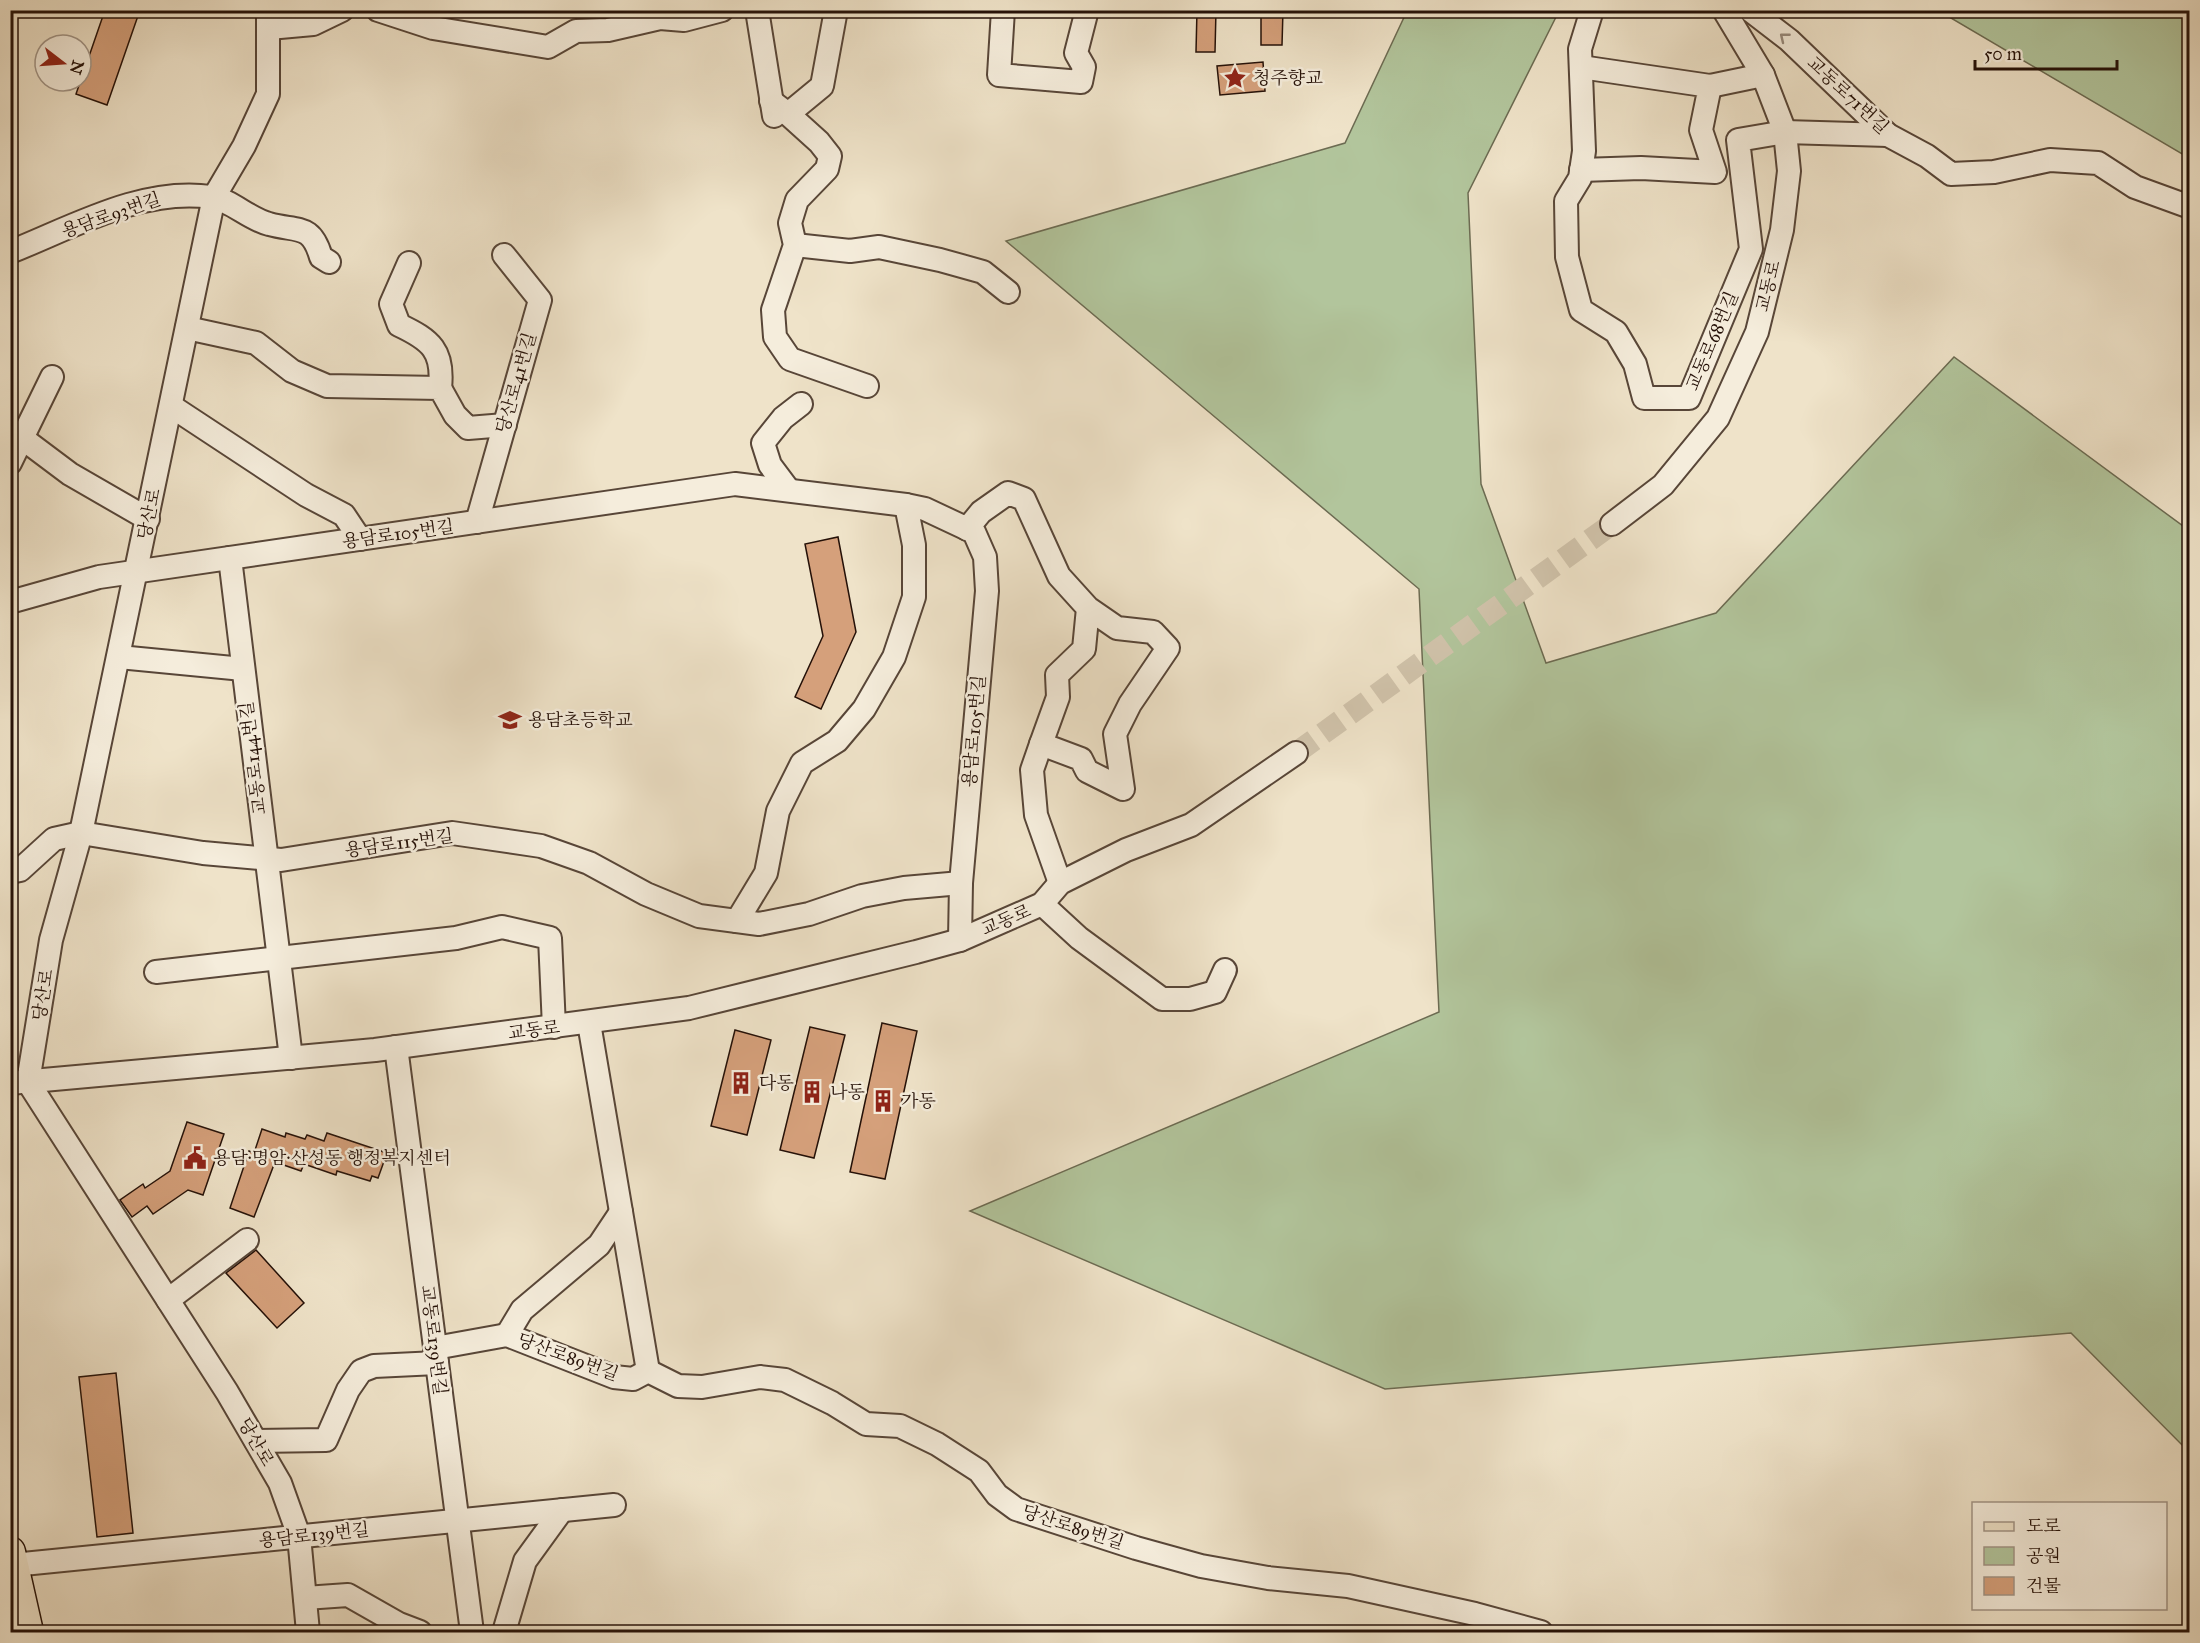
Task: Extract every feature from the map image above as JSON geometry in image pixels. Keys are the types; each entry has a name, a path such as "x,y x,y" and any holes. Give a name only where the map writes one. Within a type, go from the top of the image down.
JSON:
{"main road":[{"path":"12,1566 28,1632"}],"street":[{"path":"269,19 313,24 342,10"},
{"path":"378,10 433,28 548,47 576,32 608,30 638,16 684,20 722,10"},
{"path":"757,10 778,112 819,142 830,156 827,169 796,200 790,224 795,245 773,310 775,336 789,359 867,386"},
{"path":"778,112 822,86 836,10"},
{"path":"1002,10 999,75 1081,82 1084,67 1076,52 1088,10"},
{"name":"교동로68번길","path":"1592,10 1580,49 1584,151 1580,178 1566,201 1567,257 1581,310 1616,332 1635,364 1644,398 1689,398 1751,249 1738,140 1785,132"},
{"name":"교동로","path":"1612,524 1663,485 1718,417 1757,332 1782,230 1789,171 1785,132 1763,75 1724,10"},
{"name":"교동로71번길","path":"1750,10 1789,40 1888,135 1927,156 1951,174 1994,172 2050,160 2098,163 2135,187 2190,207"},
{"name":"당산로","path":"269,19 268,94 244,146 214,197 81,833 51,940 19,1083 168,1300 256,1441 280,1484 299,1536 308,1632"},
{"path":"1581,67 1710,86 1763,75"},
{"path":"1710,86 1701,130 1715,172"},
{"path":"1785,132 1888,135"},
{"path":"1581,170 1641,168 1742,172"},
{"name":"용담로93번길","path":"10,252 158,196 214,197"},
{"path":"214,197 267,224 305,231 316,240 321,257 329,262"},
{"path":"795,245 850,251 879,247 940,260 983,272 1008,292"},
{"name":"당산로41번길","path":"477,522 540,300 504,255"},
{"path":"409,263 391,304 399,325 422,336 436,350 442,369 440,388 455,415 468,428 505,425"},
{"path":"187,328 256,343 292,371 327,386 440,388"},
{"path":"10,463 16,439 52,377"},
{"path":"788,489 770,465 763,443 783,418 801,404"},
{"path":"171,406 306,495 344,515 360,539"},
{"path":"16,439 70,474 148,519"},
{"name":"용담로105번길","path":"10,602 99,577 735,484 906,505 925,510 974,532 986,557 987,591 961,883 960,940"},
{"path":"967,529 981,512 1008,493 1024,500 1059,576 1088,608 1117,628 1153,632 1168,648 1130,704 1115,734 1123,789 1087,771 1081,759 1041,744"},
{"path":"737,921 766,873 778,811 802,763 837,741 864,709 894,657 914,597 914,545 906,505"},
{"name":"교동로144번길","path":"230,558 291,1058"},
{"path":"1060,883 1036,815 1032,771 1058,697 1057,675 1084,649 1088,608"},
{"path":"118,657 243,669"},
{"name":"교동로","path":"19,1083 396,1047 554,1028 689,1008 960,940 1042,904 1060,883 1126,850 1191,825 1296,753"},
{"name":"용담로115번길","path":"10,872 20,870 54,839 81,833 203,853 281,860 452,833 541,846 589,863 646,894 699,916 759,924 809,914 862,896 904,888 961,883"},
{"name":"교동로","path":"1042,904 1079,938 1162,999 1190,999 1215,992 1225,970"},
{"path":"156,972 456,938 502,927 550,938 554,1028"},
{"path":"589,1023 648,1371"},
{"name":"교동로139번길","path":"396,1047 472,1632"},
{"path":"507,1335 522,1310 599,1245 621,1212"},
{"path":"168,1300 247,1240"},
{"name":"당산로89번길","path":"256,1441 326,1440 348,1390 360,1371 374,1366 436,1356 507,1335 614,1377 633,1379 648,1371 678,1386 702,1387 760,1377 785,1380 832,1403 866,1424 900,1426 937,1444 979,1472 997,1495 1016,1509 1136,1548 1201,1566 1268,1578 1348,1586 1475,1614 1541,1632"},
{"name":"용담로139번길","path":"12,1566 614,1505"},
{"path":"504,1632 525,1561 562,1510"},
{"path":"305,1599 348,1595 399,1624 420,1632"}],"green space":[{"path":"1407,11 1559,11 1468,193 1481,484 1546,663 1716,613 1954,357 2187,529 2189,1452 2071,1333 1385,1389 970,1211 1439,1012 1419,589 1006,241 1345,143"},
{"path":"1939,11 2189,11 2189,158"}],"building":[{"path":"105,10 140,10 107,105 76,94 93,93 93,45"},
{"path":"1197,10 1216,10 1215,52 1196,52"},
{"path":"1261,10 1283,10 1282,45 1261,45"},
{"path":"1263,62 1265,91 1220,95 1217,66"},
{"path":"838,537 856,632 821,709 795,697 823,636 805,544"},
{"name":"가동","path":"882,1023 917,1031 885,1179 850,1172"},
{"name":"나동","path":"810,1027 845,1035 814,1158 780,1150"},
{"name":"다동","path":"735,1030 771,1040 747,1135 711,1126"},
{"name":"용담·명암·산성동 행정복지센터","path":"187,1122 224,1134 203,1195 188,1190 153,1214 147,1206 132,1217 120,1200 143,1184 145,1188 170,1171"},
{"path":"262,1129 285,1137 286,1133 305,1139 307,1135 324,1141 327,1133 387,1153 378,1178 372,1176 370,1181 337,1171 336,1175 304,1164 301,1171 275,1162 254,1217 230,1208 249,1151 254,1153"},
{"path":"256,1250 304,1303 277,1328 226,1273"},
{"path":"116,1373 133,1533 97,1537 79,1377"}],"tunnel":[{"path":"1296,753 1612,524"}],"place":[{"name":"청주향교","path":"1235,78"},
{"name":"용담초등학교","path":"510,720"},
{"name":"다동","path":"741,1083"},
{"name":"나동","path":"812,1092"},
{"name":"가동","path":"883,1101"},
{"name":"용담·명암·산성동 행정복지센터","path":"195,1158"}]}
